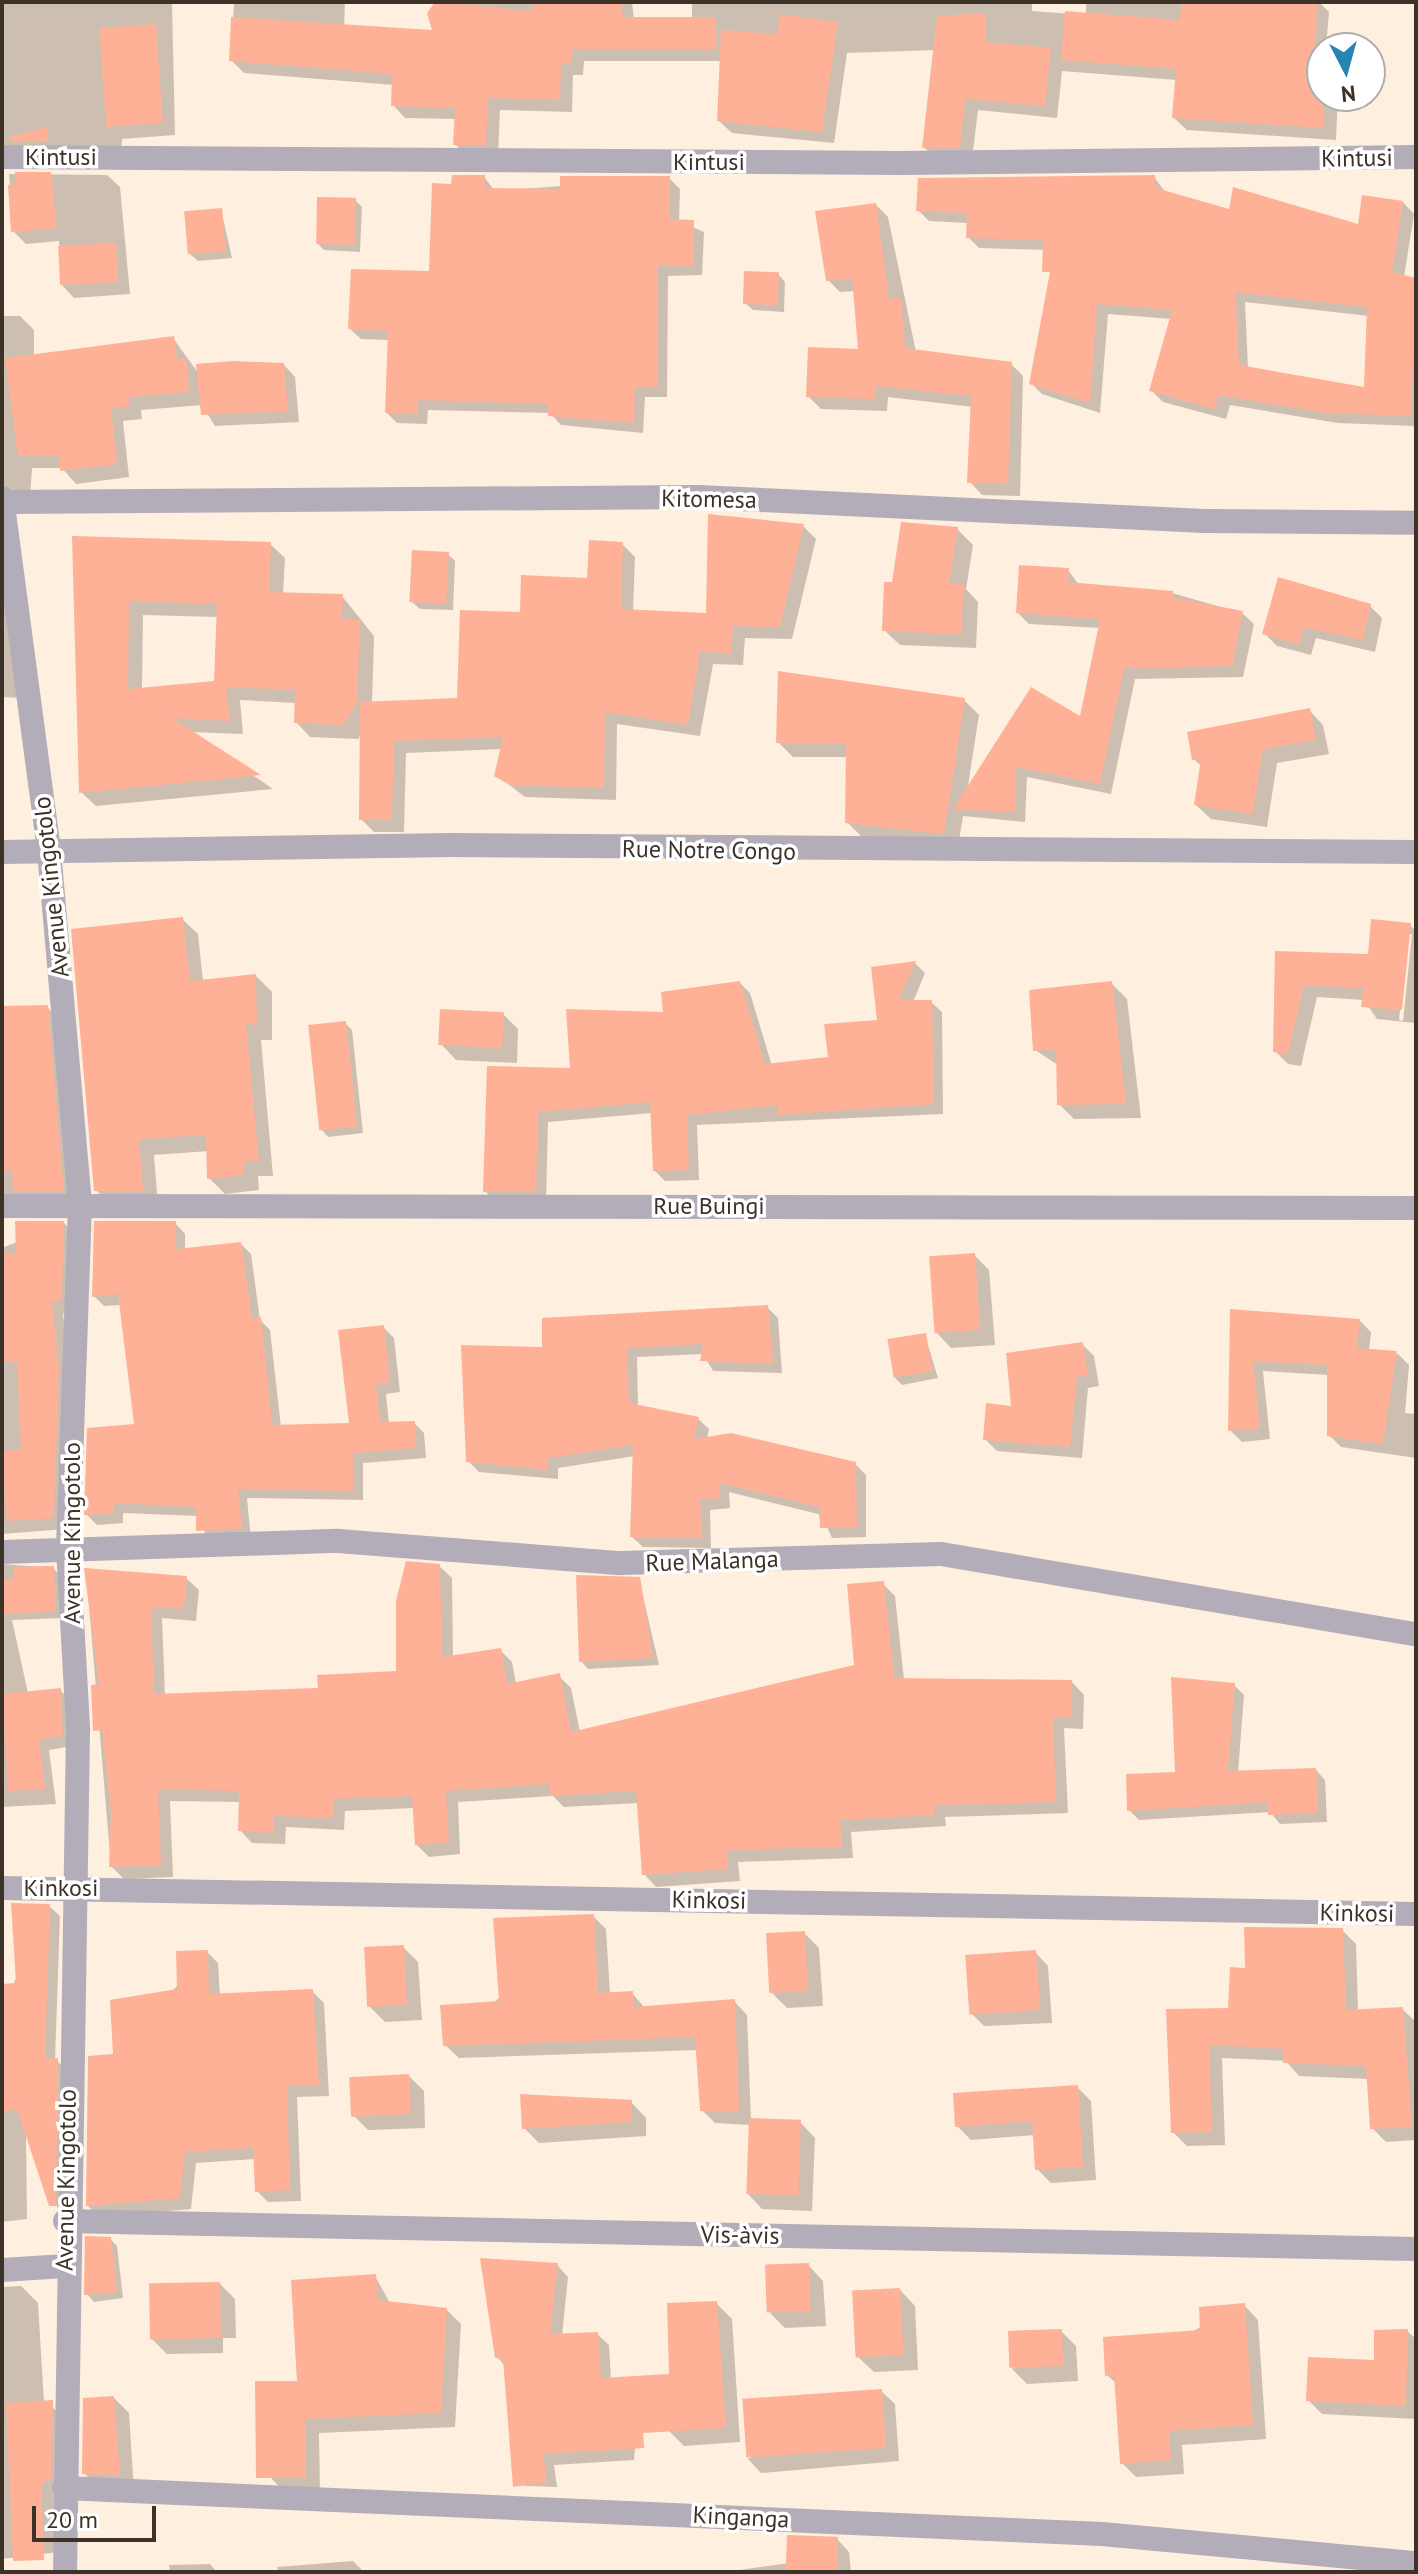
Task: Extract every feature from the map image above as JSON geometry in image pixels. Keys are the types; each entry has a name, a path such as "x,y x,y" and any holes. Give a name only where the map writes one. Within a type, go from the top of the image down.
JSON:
{"street":[{"name":"Kintusi","path":"2,157 885,163 1416,157"},
{"name":"Kitomesa","path":"2,500 698,497 1204,521 1416,523"},
{"name":"Avenue Kingotolo","path":"2,500 49,850 80,1205 68,1548 78,1729 71,1887 65,2221 65,2572"},
{"name":"Rue Notre Congo","path":"2,852 1416,852"},
{"name":"Rue Buingi","path":"2,1206 1416,1208"},
{"name":"Rue Malanga","path":"2,1552 338,1541 620,1563 941,1554 1416,1634"},
{"name":"Kinkosi","path":"2,1888 1416,1914"},
{"name":"Vis-àvis","path":"65,2221 1416,2249"},
{"path":"2,2270 65,2266"},
{"name":"Kinganga","path":"64,2488 1102,2534 1416,2563"}],"building":[{"path":"435,2 530,11 537,2 621,2 623,17 716,17 716,49 572,49 571,63 561,63 560,100 488,98 486,145 453,145 455,108 391,106 392,74 229,61 231,17 432,30 427,13"},
{"path":"1181,2 1317,2 1316,32 1306,32 1306,112 1323,112 1324,128 1172,118 1176,69 1061,60 1065,11 1180,20"},
{"path":"986,13 986,42 1051,48 1045,106 965,99 960,147 922,148 937,16"},
{"path":"780,14 838,22 822,132 717,121 721,30 777,34"},
{"path":"156,24 163,123 106,127 99,28"},
{"path":"47,127 48,142 10,142 9,137"},
{"path":"15,172 51,172 57,228 11,232 8,185 17,184"},
{"path":"452,175 485,175 485,188 560,189 560,176 670,176 669,219 694,220 693,266 658,266 658,388 635,387 634,423 548,416 548,404 418,400 418,414 385,413 388,331 348,329 351,269 429,271 432,183 451,184"},
{"path":"1155,175 1156,188 1229,209 1233,187 1358,224 1362,195 1403,201 1392,272 1416,278 1411,416 1326,413 1219,395 1215,409 1149,391 1172,310 1097,304 1090,403 1029,384 1050,272 1042,272 1043,240 966,238 967,213 916,211 918,178","holes":["1235,292 1367,307 1364,387 1239,365"]},
{"path":"317,197 356,198 355,245 316,244"},
{"path":"876,203 889,299 901,298 905,348 1012,362 1008,484 967,483 971,396 876,386 875,399 806,397 808,347 858,349 852,278 826,281 815,211"},
{"path":"222,208 226,251 188,254 184,211"},
{"path":"116,243 118,282 60,285 58,246"},
{"path":"744,271 779,272 778,305 743,304"},
{"path":"174,336 177,359 186,358 189,392 129,397 129,406 111,408 117,464 60,471 59,455 18,456 5,358"},
{"path":"233,361 284,363 288,411 201,415 196,364"},
{"path":"708,514 804,524 780,627 733,626 731,653 700,652 688,725 605,712 604,788 510,785 494,776 503,737 394,741 392,820 359,820 360,702 457,698 460,610 520,612 521,575 587,578 589,540 623,542 621,609 706,613"},
{"path":"901,522 958,527 949,584 964,584 961,634 882,631 884,582 892,582"},
{"path":"72,536 271,542 269,592 343,594 342,619 360,620 357,703 343,725 294,723 295,690 226,687 230,721 172,718 261,775 79,793","holes":["129,601 217,604 214,681 128,689"]},
{"path":"412,550 449,552 446,604 409,602"},
{"path":"1019,565 1069,568 1068,582 1173,591 1174,598 1243,611 1232,666 1124,668 1100,784 1016,767 1015,812 953,809 1031,687 1080,716 1100,619 1016,613"},
{"path":"1278,577 1371,604 1363,640 1304,627 1299,644 1262,634"},
{"path":"778,671 965,698 944,834 845,823 846,744 776,743"},
{"path":"1310,708 1316,740 1263,749 1253,814 1194,805 1201,759 1192,760 1187,732"},
{"path":"183,917 190,981 256,974 257,1025 246,1024 259,1161 243,1161 244,1175 207,1179 206,1135 139,1139 143,1191 94,1191 71,929"},
{"path":"1371,919 1411,923 1402,1010 1361,1007 1363,988 1304,985 1288,1054 1273,1052 1275,951 1368,954"},
{"path":"916,961 899,1000 932,1000 934,1104 777,1115 778,1105 687,1115 689,1170 653,1171 650,1102 538,1112 536,1192 483,1192 487,1066 570,1068 566,1009 663,1012 661,992 740,981 765,1064 828,1057 824,1024 877,1020 871,967"},
{"path":"1112,981 1126,1104 1057,1105 1056,1049 1033,1051 1029,990"},
{"path":"48,1005 64,1191 13,1191 12,1170 2,1171 2,1006"},
{"path":"440,1009 504,1012 502,1048 438,1045"},
{"path":"346,1021 357,1126 319,1130 308,1025"},
{"path":"15,1221 64,1221 62,1300 52,1301 59,1370 54,1518 7,1521 2,1452 21,1449 17,1361 2,1362 2,1254 16,1253"},
{"path":"94,1221 176,1221 176,1249 241,1242 252,1319 261,1317 272,1425 349,1423 338,1330 384,1325 390,1382 376,1384 380,1422 415,1421 416,1448 353,1453 353,1491 238,1489 242,1529 196,1531 196,1507 113,1503 114,1513 84,1515 87,1428 134,1424 118,1294 92,1297"},
{"path":"975,1253 980,1330 934,1333 929,1256"},
{"path":"768,1305 773,1364 700,1361 703,1344 627,1348 629,1403 699,1417 694,1439 731,1433 856,1462 857,1528 820,1528 819,1507 719,1483 721,1498 700,1500 702,1538 630,1537 633,1445 548,1458 548,1470 466,1462 461,1345 542,1347 542,1318"},
{"path":"1230,1309 1360,1319 1357,1348 1397,1351 1383,1444 1327,1436 1327,1365 1253,1361 1260,1428 1228,1431"},
{"path":"926,1333 932,1372 894,1378 887,1339"},
{"path":"1083,1342 1088,1375 1077,1376 1070,1447 983,1440 986,1403 1011,1406 1006,1353"},
{"path":"406,1561 440,1564 442,1657 501,1648 507,1684 560,1673 571,1732 854,1665 847,1584 884,1581 894,1678 1072,1680 1071,1717 1053,1717 1056,1802 934,1805 935,1815 840,1820 842,1847 727,1850 728,1869 642,1875 636,1791 550,1796 549,1784 446,1791 449,1843 415,1845 412,1796 334,1799 333,1818 274,1816 273,1833 238,1831 239,1791 158,1789 161,1865 109,1867 111,1811 102,1730 93,1731 91,1685 99,1684 84,1568 187,1576 184,1609 151,1607 154,1694 318,1688 317,1675 396,1671 396,1601"},
{"path":"54,1566 56,1611 2,1614 2,1581 14,1579 13,1567"},
{"path":"576,1575 640,1577 653,1658 579,1662"},
{"path":"1171,1677 1235,1683 1228,1771 1316,1768 1318,1813 1268,1815 1268,1802 1127,1811 1126,1774 1175,1772"},
{"path":"61,1688 63,1736 39,1740 45,1789 8,1791 3,1694"},
{"path":"11,1903 50,1904 45,2059 58,2058 56,2206 49,2206 17,2109 2,2112 2,1984 16,1983"},
{"path":"594,1914 598,1993 633,1991 634,2007 735,1999 739,2112 700,2111 695,2037 443,2046 440,2005 499,2001 493,1918"},
{"path":"1244,1927 1343,1928 1346,2010 1403,2007 1412,2127 1370,2129 1366,2066 1283,2063 1284,2049 1209,2045 1212,2132 1171,2133 1166,2009 1228,2008 1230,1967 1245,1968"},
{"path":"805,1931 808,1991 769,1993 766,1933"},
{"path":"404,1945 407,2005 367,2007 364,1947"},
{"path":"208,1950 209,1994 313,1989 319,2085 287,2086 290,2190 255,2192 253,2148 185,2152 180,2198 86,2206 88,2056 113,2054 110,2000 177,1989 176,1951"},
{"path":"1036,1950 1040,2010 969,2015 965,1955"},
{"path":"409,2074 411,2114 351,2117 349,2077"},
{"path":"1078,2085 1083,2167 1035,2170 1032,2121 955,2127 953,2093"},
{"path":"520,2094 632,2100 632,2122 522,2129"},
{"path":"749,2118 801,2120 798,2196 746,2194"},
{"path":"85,2236 111,2237 117,2292 84,2295"},
{"path":"480,2258 558,2263 550,2334 598,2332 601,2378 669,2374 667,2303 717,2301 726,2428 643,2433 644,2448 543,2454 547,2482 513,2487 503,2359 495,2358"},
{"path":"809,2263 811,2311 767,2313 765,2265"},
{"path":"376,2274 378,2300 447,2308 441,2413 305,2419 306,2478 256,2478 255,2381 297,2381 291,2280"},
{"path":"220,2282 221,2338 150,2339 149,2283"},
{"path":"900,2288 904,2355 856,2357 852,2291"},
{"path":"1245,2303 1253,2425 1169,2431 1171,2460 1120,2464 1114,2375 1105,2376 1103,2337 1200,2330 1199,2307"},
{"path":"1062,2329 1063,2366 1009,2368 1008,2331"},
{"path":"1408,2329 1406,2406 1306,2401 1308,2357 1374,2360 1374,2330"},
{"path":"882,2389 886,2448 746,2458 742,2399"},
{"path":"114,2396 120,2475 82,2474 83,2398"},
{"path":"53,2400 51,2480 41,2483 44,2560 13,2561 6,2403"},
{"path":"787,2535 838,2537 837,2572 786,2572"}]}
